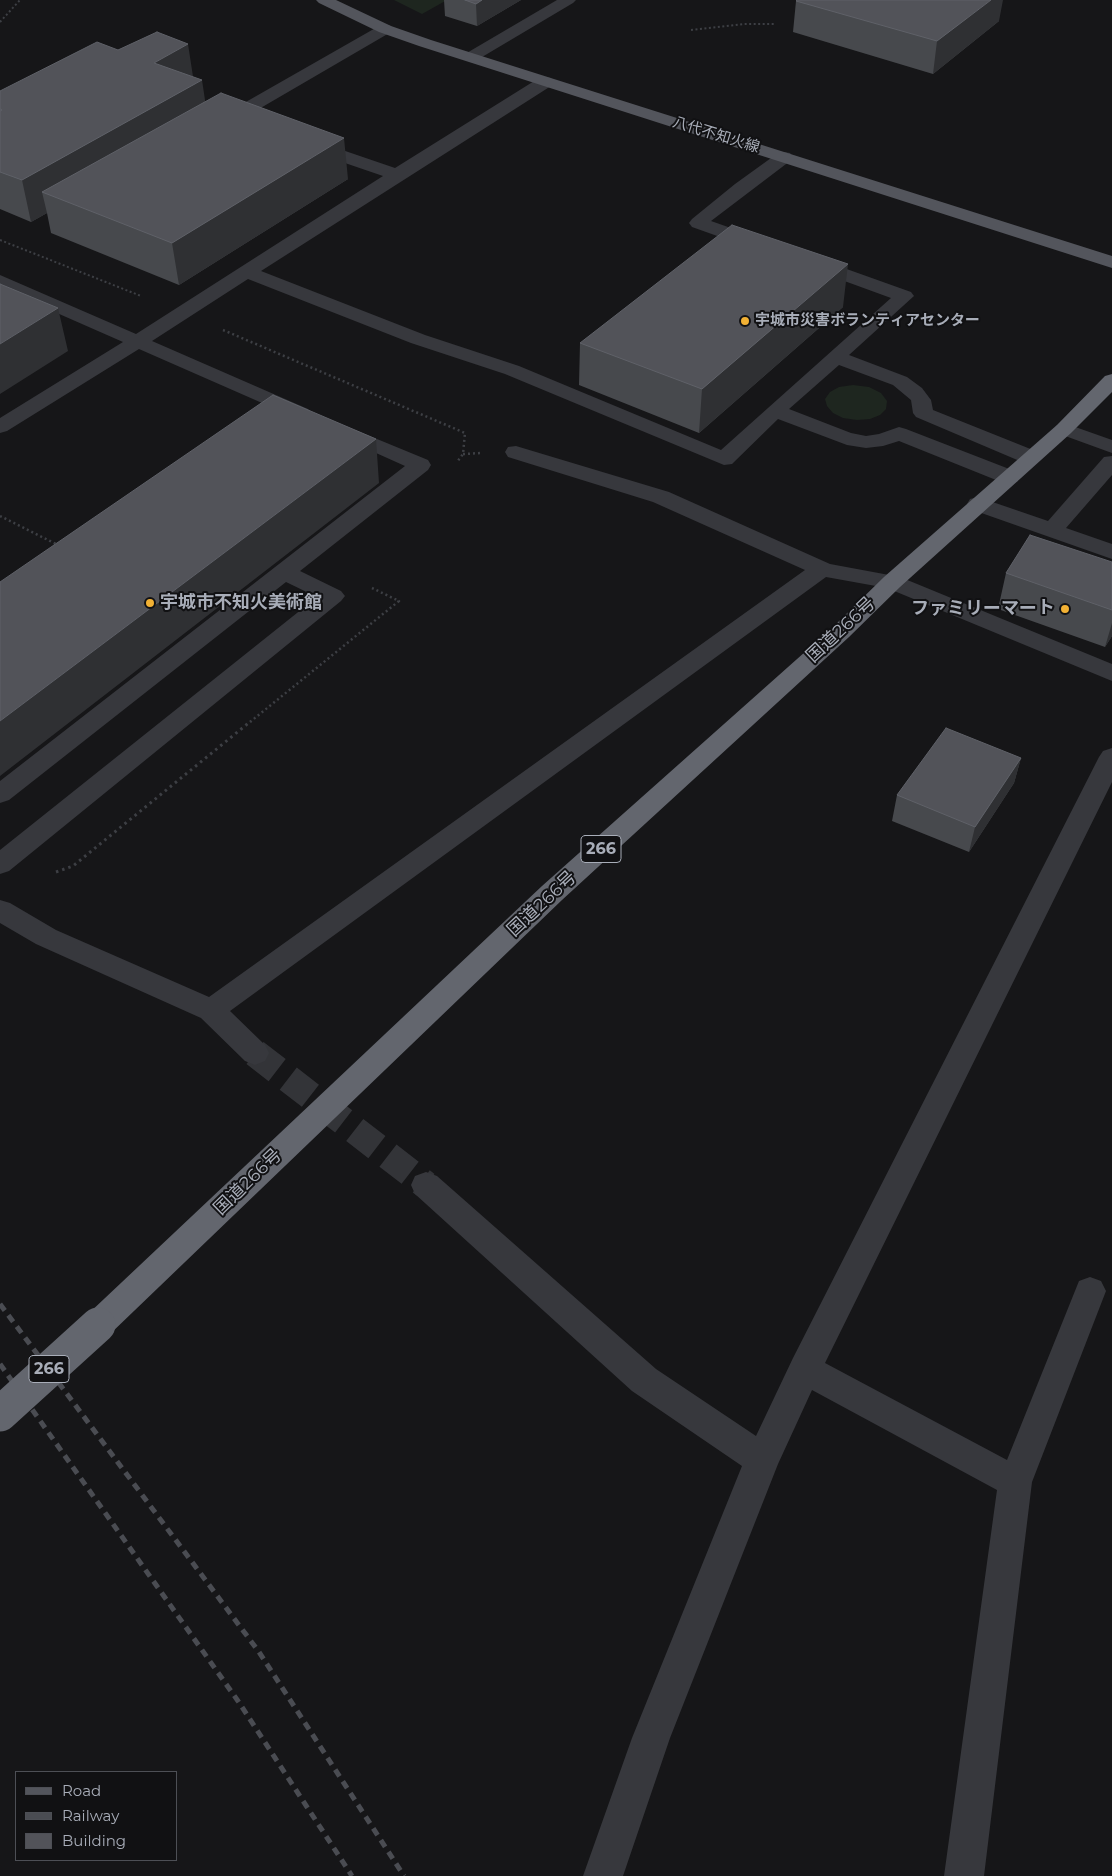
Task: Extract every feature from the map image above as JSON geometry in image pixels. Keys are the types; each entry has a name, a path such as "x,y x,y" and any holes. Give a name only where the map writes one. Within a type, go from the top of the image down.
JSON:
{"highway":[{"name":"国道266号","path":"0,1414 98,1325 545,900 841,632 892,582 1030,457 1064,429 1112,380"}],"main road":[{"name":"八代不知火線","path":"324,0 385,29 471,58 1112,262"}],"street":[{"path":"471,58 568,0"},
{"path":"205,133 385,29"},
{"path":"0,427 545,82"},
{"path":"295,140 397,175"},
{"path":"773,249 698,223 784,157"},
{"path":"246,272 418,339 512,370 724,458 904,296 792,256"},
{"path":"0,281 420,465 0,794"},
{"path":"836,357 900,381 915,392 921,400 923,413 1030,457"},
{"path":"776,411 848,439 866,442 883,440 899,433 1009,477"},
{"path":"1064,429 1112,447"},
{"path":"516,452 661,497 822,569 892,582 1112,673"},
{"path":"1052,530 1112,462"},
{"path":"978,504 1112,552"},
{"path":"211,1010 822,569"},
{"path":"0,864 333,596 284,572"},
{"path":"603,1876 651,1738 762,1460 805,1369 1112,757"},
{"path":"0,910 46,937 211,1010 255,1053"},
{"path":"426,1185 644,1380 762,1460"},
{"path":"964,1876 1015,1482 1090,1291"},
{"path":"805,1369 1015,1482"}],"path":[{"path":"0,22 20,0"},
{"path":"691,30 744,24 775,24"},
{"path":"0,240 182,313 465,433 463,454"},
{"path":"0,516 65,548"}],"shaded area":[{"path":"394,0 447,0 422,14"},
{"path":"853,385 869,387 881,393 887,401 886,409 880,415 870,419 857,420 843,418 833,413 827,406 825,399 830,392 839,387"}],"building":[{"path":"465,0 482,0 476,4"},
{"path":"797,0 991,0 937,41"},
{"path":"157,32 188,44 154,63 202,80 22,180 0,172 0,111 2,110 0,109 0,91 97,42 118,50"},
{"path":"221,93 344,138 172,243 42,192"},
{"path":"732,225 848,264 702,389 580,343"},
{"path":"0,284 58,308 0,344"},
{"path":"273,395 376,439 0,721 0,582"},
{"path":"1030,535 1112,562 1112,610 1006,573"},
{"path":"946,728 1021,758 975,827 897,795"}],"tunnel":[{"path":"255,1053 426,1185"}],"railway":[{"path":"0,1304 259,1652 404,1876"},
{"path":"0,1364 238,1701 352,1876"}],"place":[{"name":"宇城市災害ボランティアセンター","path":"745,321"},
{"name":"宇城市不知火美術館","path":"150,603"},
{"name":"ファミリーマート","path":"1065,609"}]}
